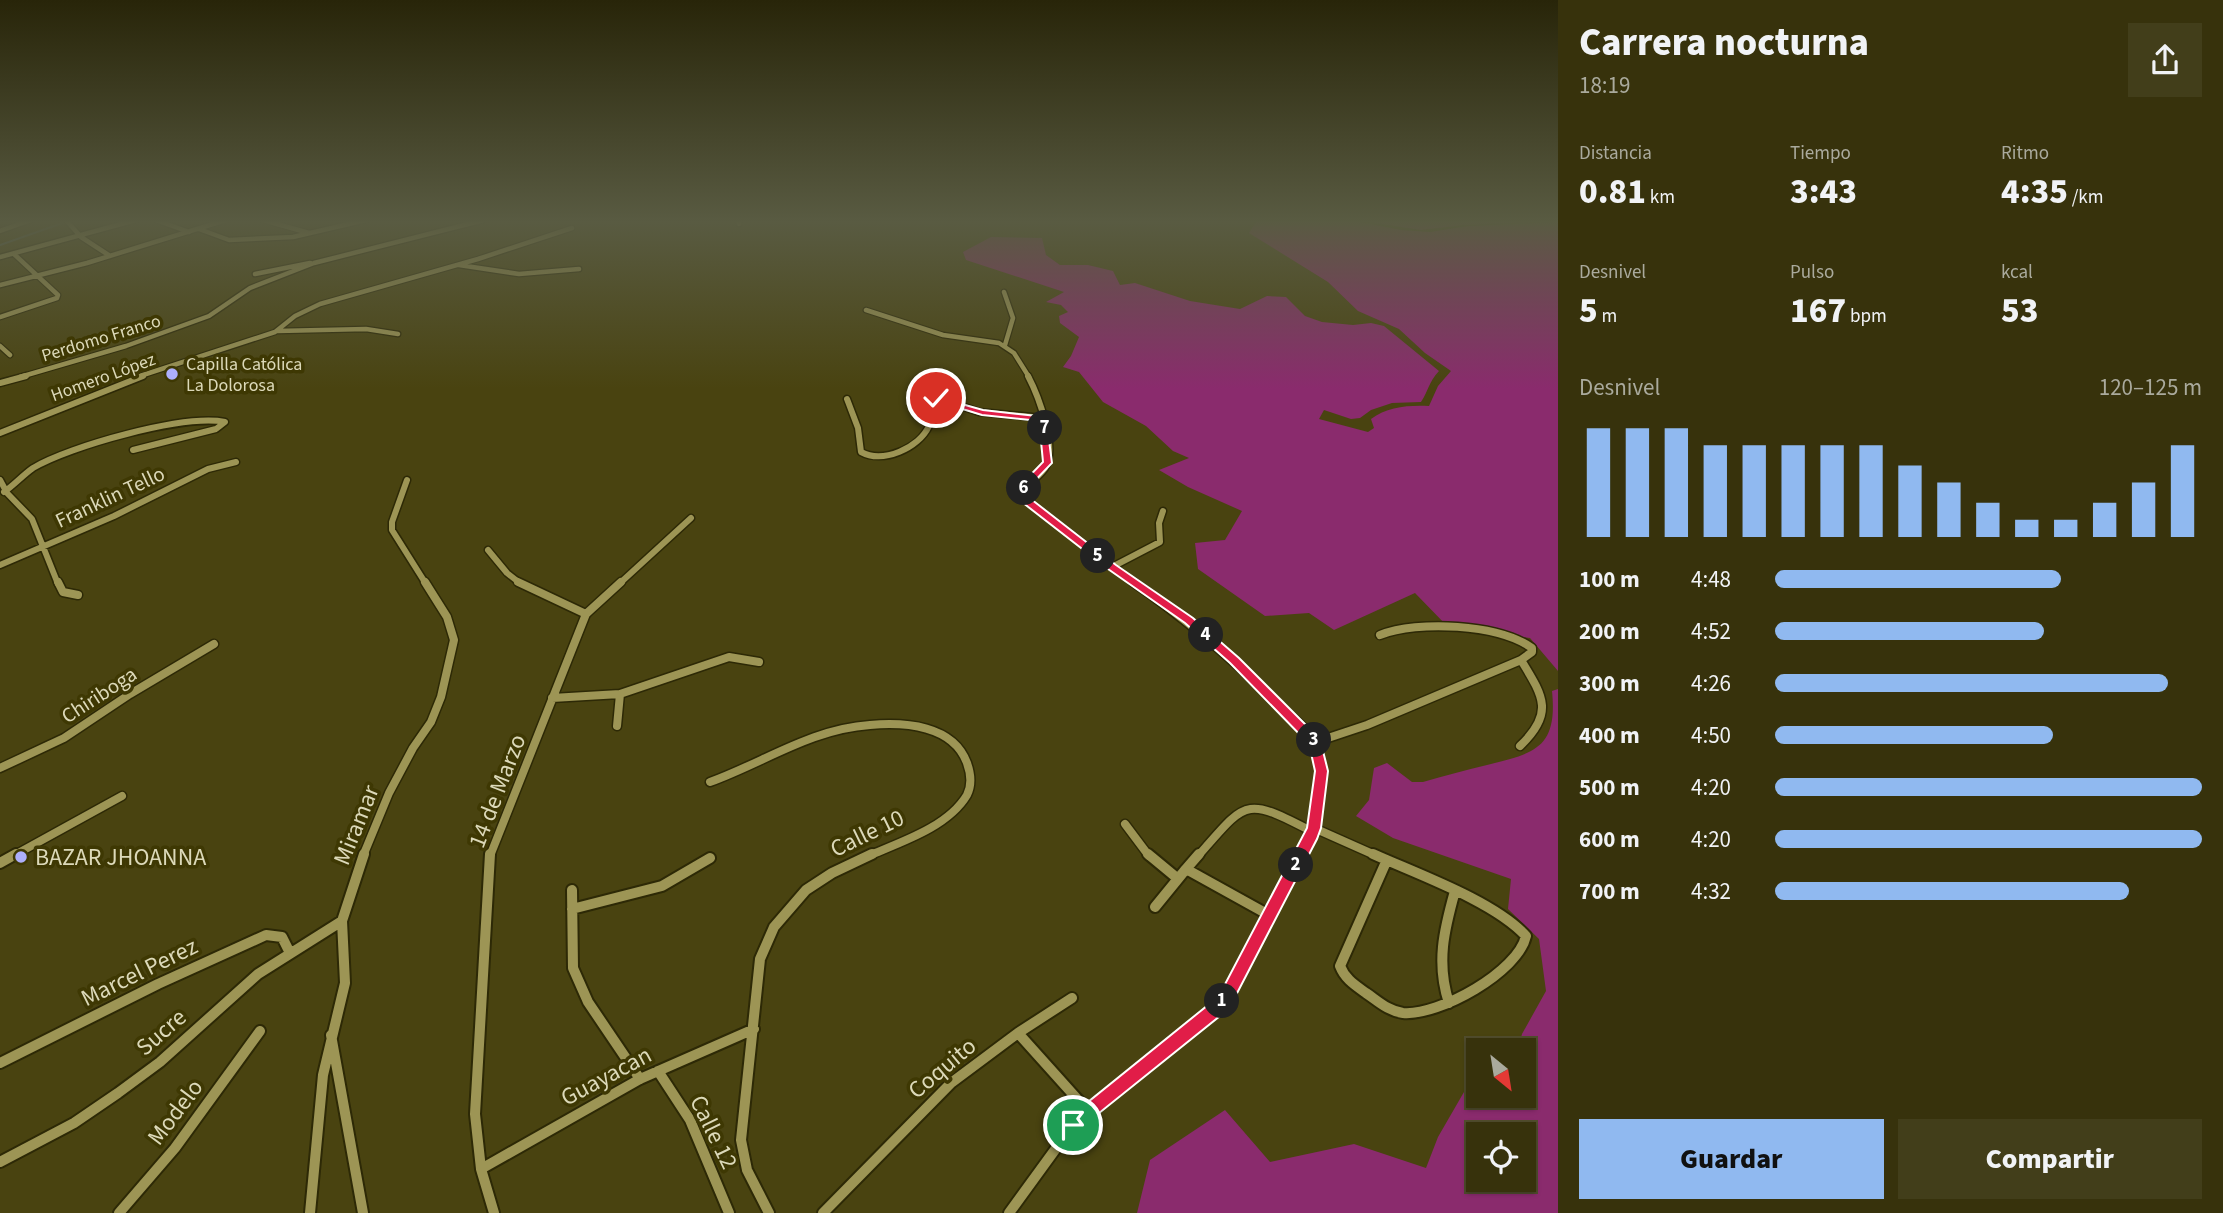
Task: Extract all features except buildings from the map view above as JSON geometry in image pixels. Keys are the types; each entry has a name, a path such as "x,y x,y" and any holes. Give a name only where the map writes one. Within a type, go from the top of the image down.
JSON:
{"street":[{"path":"0,285 32,277"},
{"path":"0,317 57,298 58,295 40,277"},
{"name":"Perdomo Franco","path":"0,383 126,346 209,316 250,288 279,277"},
{"name":"Homero López","path":"0,433 129,380 231,349 275,332 295,316 320,304 417,277"},
{"path":"1004,292 1015,316 1015,324 1004,345"},
{"path":"866,310 939,334 1004,345 1014,353 1031,380 1043,418 1048,463 1020,494 1112,567 1189,621 1241,667 1316,742 1321,779 1313,830 1227,995 1214,1011 1088,1111 1059,1142 1009,1213"},
{"path":"275,332 366,329 398,334"},
{"path":"0,345 10,355"},
{"path":"926,394 982,412 1043,418"},
{"path":"847,399 858,428 861,452 877,458 892,454 925,433 936,398"},
{"path":"4,492 30,470 57,457 182,422 216,419 225,422 216,429 133,450"},
{"name":"Franklin Tello","path":"0,565 43,548 208,469 236,462"},
{"path":"0,480 4,492 36,524 62,592 78,595"},
{"name":"Miramar","path":"310,1213 323,1075 345,983 342,921 358,868 389,793 413,748 431,722 441,697 454,640 447,617 392,530 392,522 407,480"},
{"path":"1112,567 1160,542 1159,523 1163,511"},
{"name":"14 de Marzo","path":"494,1213 481,1169 475,1114 491,854 586,614 691,519"},
{"path":"488,550 497,565 521,585 586,614"},
{"path":"1316,742 1367,725 1521,660 1532,652 1532,648 1511,637 1410,626 1380,635"},
{"name":"Chiriboga","path":"1,765 64,738 130,694 214,644"},
{"path":"552,698 620,694 729,657 759,662"},
{"path":"1520,746 1536,734 1545,719 1546,707 1542,695 1521,660"},
{"path":"617,726 620,694"},
{"name":"Calle 10","path":"710,782 741,771 807,738 849,728 884,724 937,731 953,741 962,753 970,772 971,785 965,798 951,811 931,825 816,882 792,904 775,926 760,958 743,1121 743,1154 753,1184 769,1213"},
{"path":"0,863 122,796"},
{"path":"1155,908 1185,869 1237,812 1246,807 1266,810 1455,891 1512,920 1522,928 1526,937 1524,947 1501,970 1449,1003 1423,1011 1397,1013 1388,1009 1342,973 1340,961 1386,862"},
{"path":"1125,824 1150,857 1177,878"},
{"path":"572,909 668,885 690,875 710,858"},
{"path":"1185,869 1269,915"},
{"path":"572,890 573,968 588,1002 640,1079"},
{"path":"1449,1003 1441,983 1439,968 1441,942 1455,891"},
{"name":"Sucre","path":"0,1162 64,1129 118,1094 160,1062 258,974 342,921"},
{"name":"Marcel Perez","path":"0,1063 158,984 266,935 282,937 290,953"},
{"name":"Coquito","path":"823,1213 951,1083 1018,1033 1072,998"},
{"name":"Guayacan","path":"481,1169 640,1079 754,1029"},
{"name":"Modelo","path":"119,1213 142,1189 194,1124 260,1031"},
{"path":"1018,1033 1088,1111"},
{"path":"331,1035 338,1060 363,1213"},
{"name":"Calle 12","path":"659,1071 690,1120 729,1213"}],"shaded area":[{"path":"1017,277 1116,277 1120,285 1135,283 1190,301 1240,309 1267,296 1286,297 1305,316 1322,322 1353,325 1371,323 1384,326 1439,371 1421,402 1392,403 1371,410 1360,418 1351,419 1324,410 1319,419 1368,432 1374,428 1371,419 1391,409 1429,406 1438,386 1451,371 1425,353 1399,329 1358,311 1319,277 1558,277 1558,671 1530,638 1448,627 1415,593 1334,630 1309,613 1265,616 1198,569 1195,543 1225,540 1242,511 1188,487 1159,470 1189,458 1173,451 1146,426 1103,402 1079,372 1063,367 1079,337 1060,323 1059,316 1068,312 1061,305 1046,302 1064,292"},
{"path":"1558,689 1558,1213 1137,1213 1150,1160 1225,1110 1270,1162 1354,1144 1426,1168 1438,1137 1464,1092 1466,1108 1536,1108 1536,1038 1521,1038 1546,991 1539,939 1508,909 1511,879 1393,838 1356,816 1369,800 1374,768 1387,763 1412,782 1423,782 1517,757 1539,746 1551,726 1552,691"}],"place":[{"name":"Capilla Católica La Dolorosa","path":"172,374"},
{"name":"BAZAR JHOANNA","path":"21,857"}],"route":[{"path":"936,398 975,411 1043,418 1048,463 1020,491 1022,497 1112,567 1189,621 1235,660 1316,742 1321,779 1314,828 1227,995 1214,1011 1073,1125"}]}
